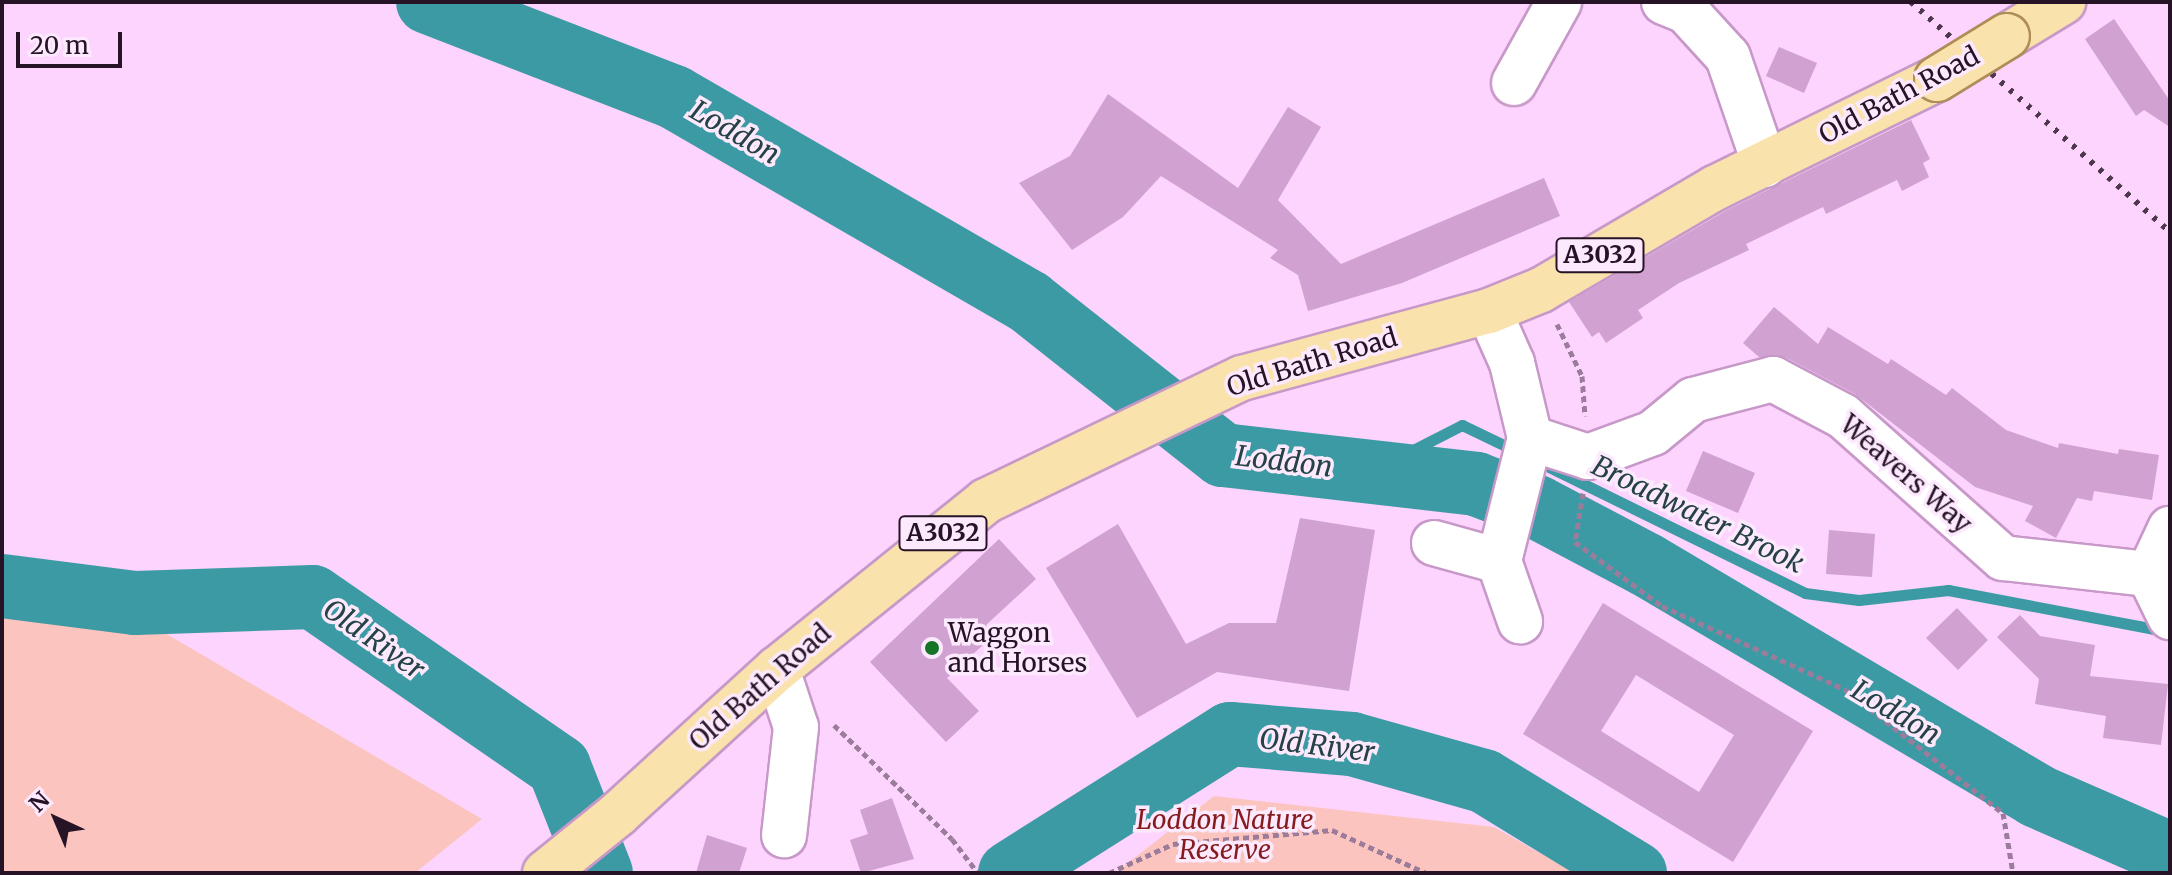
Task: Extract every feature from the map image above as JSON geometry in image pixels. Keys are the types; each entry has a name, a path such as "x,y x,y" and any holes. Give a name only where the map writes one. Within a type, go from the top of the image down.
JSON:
{"main road":[{"name":"Old Bath Road","path":"545,873 618,814 777,669 986,501 1242,378 1489,311 1541,290 1715,188 1937,79 2063,2"}],"street":[{"path":"1514,83 1535,54 1559,2"},
{"path":"1664,2 1686,11 1728,57 1765,165"},
{"path":"1489,311 1512,363 1529,443 1503,549 1520,621"},
{"name":"Weavers Way","path":"1529,443 1588,457 1653,433 1693,400 1773,379 1843,416 2003,558 2149,574"},
{"path":"2170,529 2149,574 2170,617"},
{"path":"1434,543 1503,549"},
{"path":"777,669 796,727 784,835"}],"path":[{"path":"1541,290 1582,376 1586,431"},
{"path":"1584,486 1575,542 1662,606 1846,690 2003,813 2013,871"},
{"path":"832,722 952,839 978,873"},
{"path":"1109,873 1173,844 1332,830 1426,873"}],"green space":[{"path":"2,588 153,626 482,819 415,873 2,873"},
{"name":"Loddon Nature Reserve","path":"1214,796 1494,827 1575,873 1115,873"}],"building":[{"path":"2114,19 2170,101 2170,127 2144,110 2136,116 2085,39"},
{"path":"1779,47 1817,63 1804,93 1766,76"},
{"path":"1108,94 1238,188 1288,107 1321,127 1278,200 1341,264 1544,178 1560,216 1402,283 1308,311 1298,275 1270,258 1278,250 1161,176 1123,217 1072,250 1019,183 1070,156"},
{"path":"1911,120 1930,159 1923,163 1929,177 1902,191 1897,180 1826,214 1823,207 1746,244 1749,250 1679,283 1638,310 1643,318 1606,343 1599,332 1592,337 1569,302 1727,210"},
{"path":"1774,307 1818,344 1828,327 1888,364 1891,359 1946,395 1952,388 2006,430 2058,448 2059,443 2118,454 2119,449 2159,455 2152,500 2094,491 2092,501 2077,498 2056,538 2025,521 2033,506 1975,487 1855,394 1785,357 1759,357 1743,343"},
{"path":"1703,451 1755,473 1738,513 1686,491"},
{"path":"1300,518 1375,530 1349,691 1217,672 1137,718 1046,568 1118,524 1186,644 1229,623 1276,623"},
{"path":"1829,530 1875,534 1872,577 1826,574"},
{"name":"Waggon and Horses","path":"999,539 1036,579 986,625 995,634 947,678 979,711 946,742 870,662"},
{"path":"1603,603 1813,731 1733,862 1523,734","holes":["1636,675 1734,735 1699,792 1601,731"]},
{"path":"1957,608 1988,640 1958,670 1926,638"},
{"path":"2020,615 2040,636 2095,645 2090,676 2168,684 2161,745 2103,738 2106,716 2035,704 2039,679 1997,637"},
{"path":"892,798 914,859 861,873 850,840 868,834 860,810"},
{"path":"707,835 747,848 739,873 696,873"}],"waterway":[{"name":"Loddon","path":"428,2 674,97 1029,302 1223,455 1476,484 1537,507 1647,565 2037,796 2170,854"},
{"name":"Broadwater Brook","path":"1366,474 1462,425 1516,451"},
{"name":"Broadwater Brook","path":"1543,464 1805,593 1859,600 1948,590 2154,629 2166,625"},
{"name":"Old River","path":"2,586 135,603 313,597 559,767 601,873"},
{"name":"Old River","path":"1010,873 1230,734 1352,744 1484,781 1635,873"}],"railway":[{"path":"1911,2 2170,232"}],"place":[{"name":"Waggon and Horses","path":"932,648"}]}
